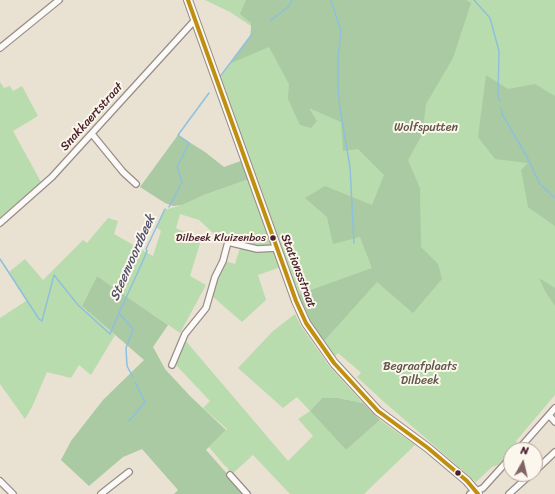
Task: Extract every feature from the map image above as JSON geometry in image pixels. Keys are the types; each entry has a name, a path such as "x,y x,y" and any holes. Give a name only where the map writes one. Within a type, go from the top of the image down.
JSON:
{"street":[{"path":"0,48 59,0"},
{"name":"Stationsstraat","path":"188,0 303,317 334,363 378,411 428,448 475,493"},
{"name":"Snakkaertstraat","path":"0,223 52,177 195,20"},
{"path":"92,134 123,172 136,184"},
{"path":"172,365 185,334 206,308 215,277 223,261 228,242 257,249 277,248"},
{"path":"525,442 555,408"},
{"path":"548,416 555,422"},
{"path":"543,463 555,452"},
{"path":"475,493 483,488 503,467"},
{"path":"101,494 128,472"},
{"path":"230,475 247,494"},
{"path":"0,481 13,494"},
{"path":"509,494 522,482"}],"green space":[{"name":"Wolfsputten","path":"205,0 555,0 555,395 516,442 503,442 503,459 476,482 357,377 361,373 358,370 338,353 333,358 323,342 298,294 220,78 250,37 251,26 230,12"},
{"path":"246,0 466,0 471,3 453,58 426,104 422,135 408,160 420,188 421,247 438,264 442,279 413,313 377,282 323,342 308,322 297,295 372,268 360,237 333,244 327,217 305,198 325,186 372,205 384,175 358,149 343,151 341,122 309,108 317,121 311,128 300,125 288,99 289,84 269,47 231,63 251,36 251,23 240,14"},
{"path":"486,75 508,89 535,84 555,96 555,226 528,207 521,170 528,163 495,159 478,137"},
{"path":"0,82 4,88 10,86 13,91 22,86 38,116 13,131 41,182 0,219"},
{"path":"178,135 205,152 224,167 241,161 249,179 204,195 182,205 173,206 165,203 140,187"},
{"path":"249,179 281,267 258,275 266,300 242,322 212,296 217,277 225,261 235,264 241,245 222,241 199,220 180,214 176,228 201,240 190,276 206,285 180,333 97,276 82,306 115,335 91,375 79,365 71,378 47,372 32,407 25,419 0,384 0,318 26,301 9,272 25,259 43,280 83,240 87,243 108,218 118,221 114,234 153,256 161,231 156,227 164,210 182,205 204,195"},
{"path":"97,276 168,325 153,347 165,369 190,396 226,430 206,450 245,494 174,494 178,490 142,449 123,457 89,486 61,460 71,441 103,400 144,360 82,306"},
{"path":"539,278 555,288 555,306 545,291"},
{"path":"295,314 301,326 329,366 363,403 338,398 322,398 310,411 297,397 283,408 238,368 273,331"},
{"path":"185,340 288,461 313,436 298,419 310,411 346,450 380,420 415,445 364,494 290,494 253,455 231,475 227,467 209,447 227,429 203,408 210,401 175,364"},
{"path":"322,398 338,398 363,403 380,420 346,450 310,411"}],"waterway":[{"name":"Steenvoordbeek","path":"270,21 289,6 292,0"},
{"path":"331,0 341,31 338,57 338,87 350,167 354,243"},
{"path":"474,0 490,18 499,51 498,97 500,101"},
{"name":"Steenvoordbeek","path":"219,78 252,34"},
{"name":"Steenvoordbeek","path":"169,207 182,182 177,167 189,143 178,135 209,93"},
{"path":"501,107 502,114 526,155 540,184 555,198"},
{"name":"Steenvoordbeek","path":"133,377 127,366 126,348 133,329 119,313 165,209"},
{"path":"0,259 39,319 42,321 54,275 78,305 110,334 119,313"},
{"name":"Steenvoordbeek","path":"129,421 145,402 135,382"}],"transit line":[{"path":"188,0 296,301 306,323 334,363 378,411 428,448 467,481 478,494"}],"place":[{"name":"Dilbeek Kluizenbos","path":"273,238"}],"park label":[{"name":"Begraafplaats Dilbeek","path":"420,374"}]}
